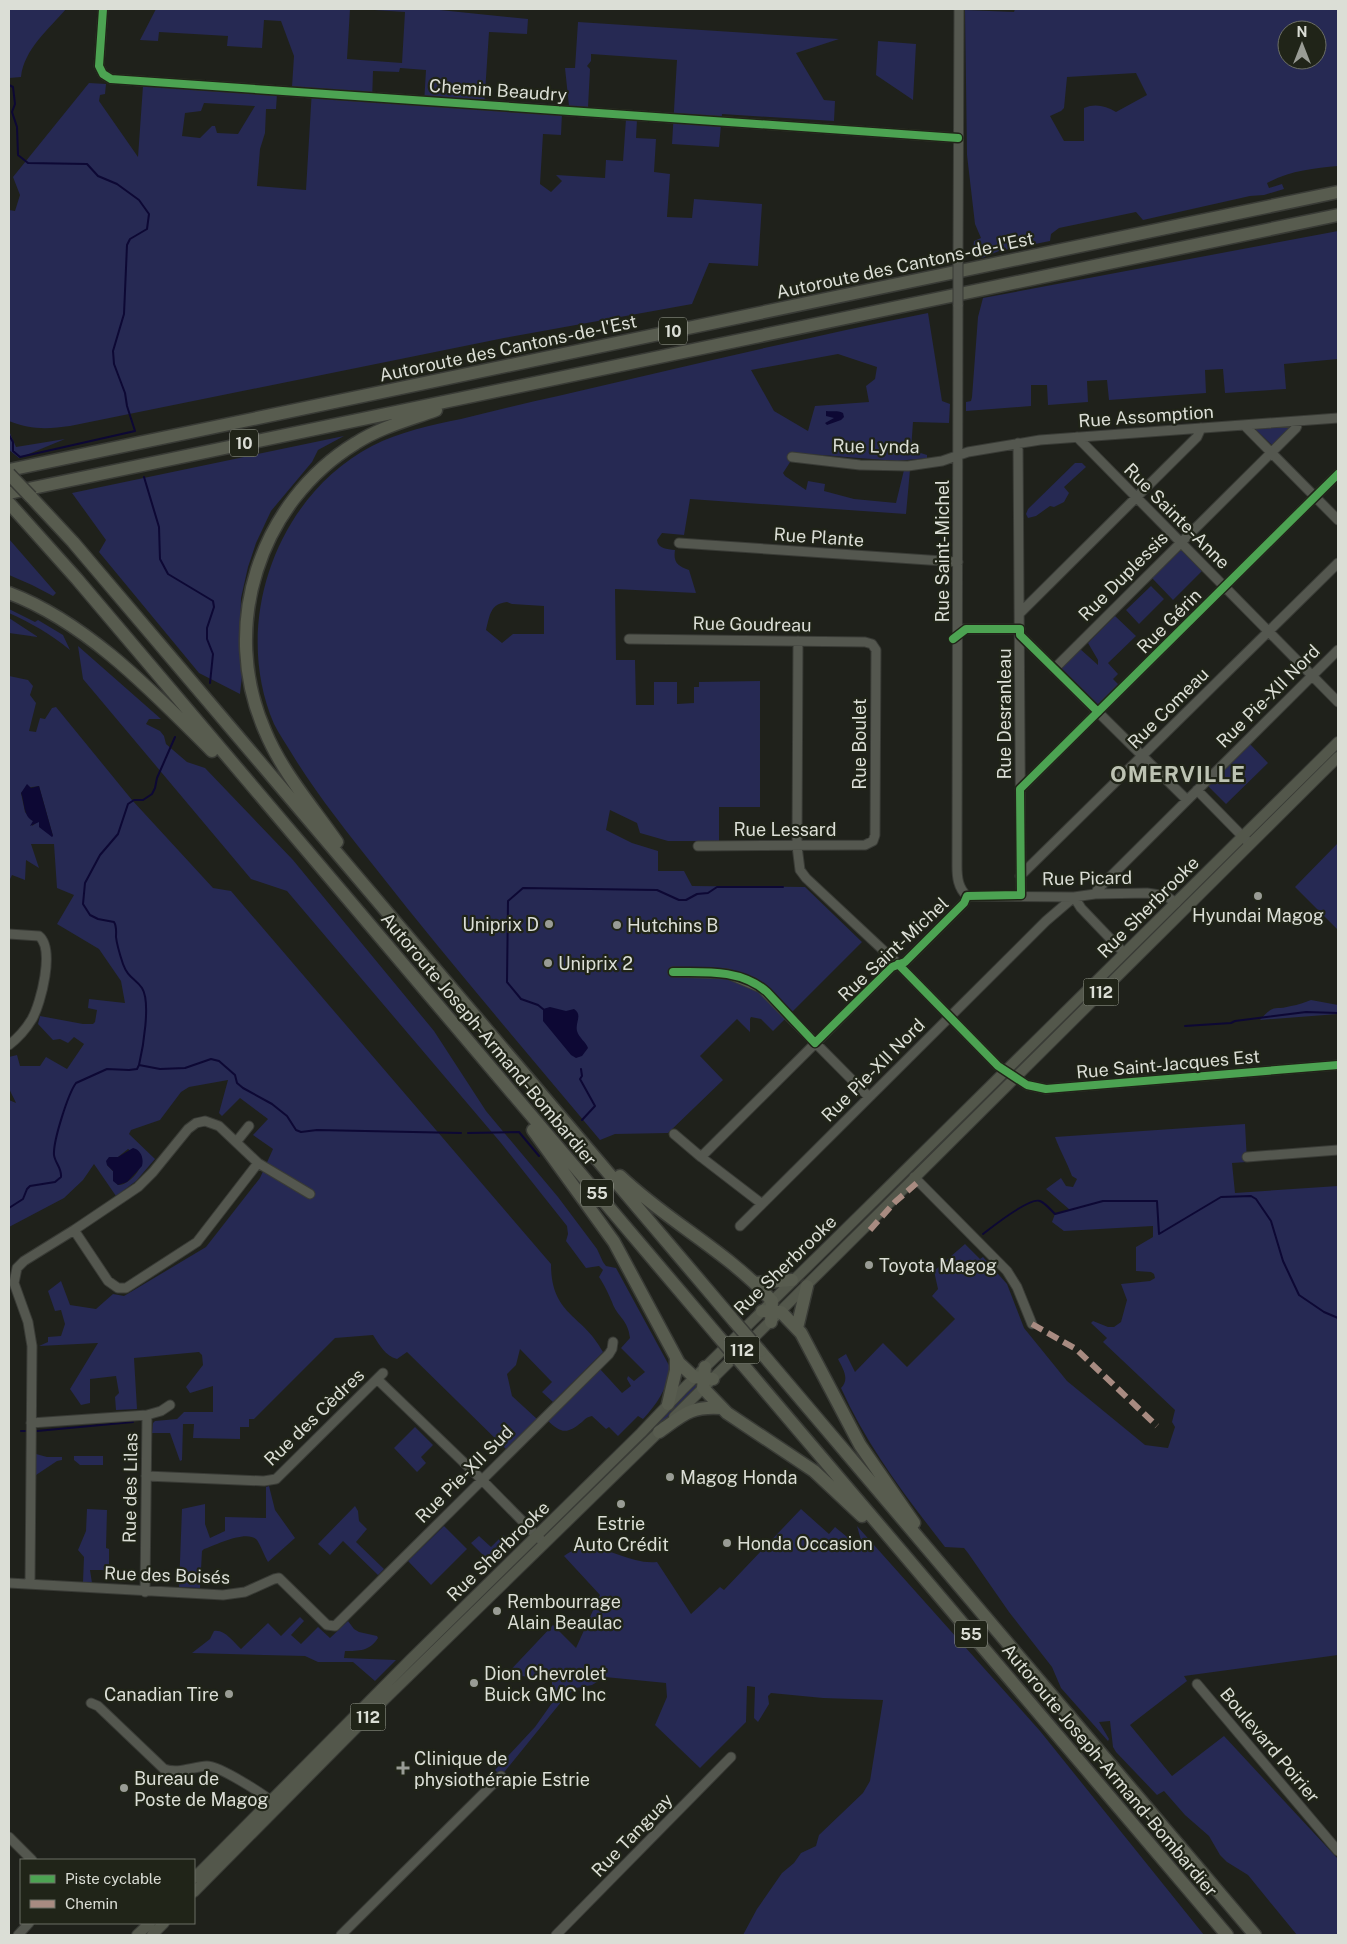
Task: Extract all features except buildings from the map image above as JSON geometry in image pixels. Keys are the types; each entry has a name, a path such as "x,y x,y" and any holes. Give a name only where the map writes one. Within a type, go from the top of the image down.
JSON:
{"highway":[{"name":"Autoroute des Cantons-de-l'Est","path":"9,472 1338,192"},
{"name":"10","path":"9,492 1338,215"},
{"path":"375,898 282,765 262,725 252,694 246,656 246,627 251,591 263,551 280,518 298,493 325,465 347,448 374,432 479,395"},
{"path":"9,472 73,542 375,898"},
{"path":"9,503 71,572 267,805"},
{"path":"9,593 62,619 99,647 170,710 267,805"},
{"name":"Autoroute Joseph-Armand-Bombardier","path":"267,805 1224,1933"},
{"name":"Autoroute Joseph-Armand-Bombardier","path":"375,898 1253,1932"},
{"path":"476,1051 603,1224 629,1266 676,1358 676,1370 668,1404"},
{"path":"570,1128 641,1196 755,1283 771,1311 797,1328 809,1346 860,1445 940,1563"},
{"path":"755,1283 792,1280"},
{"path":"797,1328 808,1286"},
{"path":"676,1358 704,1378 721,1408 814,1471 904,1555"},
{"path":"659,1432 692,1410 706,1407 721,1408"}],"main road":[{"name":"Rue Sherbrooke","path":"540,1539 659,1432 704,1378 771,1311 792,1280 1010,1074 1247,840 1338,742"},
{"name":"Rue Sherbrooke","path":"771,1311 808,1286 914,1178 1124,953 1176,903 1338,757"},
{"name":"Rue Sherbrooke","path":"195,1877 274,1804 540,1539 668,1404 704,1378"},
{"name":"Rue Sherbrooke","path":"195,1891 274,1804"},
{"path":"137,1935 149,1924"},
{"path":"152,1935 163,1924"}],"street":[{"name":"Chemin Beaudry","path":"103,9 99,66 103,74 111,79 958,138"},
{"name":"Rue Saint-Michel","path":"701,1157 892,967 905,962 945,923 964,903 967,896 961,889 957,871 959,9"},
{"name":"Rue Assomption","path":"958,455 1018,443 1077,437 1338,418"},
{"name":"Rue Duplessis","path":"1054,669 1296,428 1299,420"},
{"path":"1244,425 1338,520"},
{"path":"1020,613 1197,437 1201,428"},
{"name":"Rue Sainte-Anne","path":"1077,437 1338,702"},
{"name":"Rue Desranleau","path":"1018,443 1020,895"},
{"name":"Rue Lynda","path":"792,457 898,467 924,464 958,455"},
{"name":"Rue Gérin","path":"1020,789 1338,474"},
{"name":"Rue Plante","path":"678,543 958,562"},
{"name":"Rue Comeau","path":"1020,876 1338,563"},
{"path":"958,629 1020,632 1054,669 1187,800"},
{"name":"Rue Goudreau","path":"629,639 865,642 873,646"},
{"name":"Rue Saint-Jacques Est","path":"798,641 797,846 800,870 806,878 898,964 1010,1074 1029,1086 1046,1089 1338,1065"},
{"name":"Rue Boulet","path":"872,842 875,838 876,652 873,646"},
{"name":"Rue Pie-XII Nord","path":"1095,894 1338,650"},
{"path":"1197,790 1247,840"},
{"name":"Rue Lessard","path":"698,846 867,845 872,842"},
{"name":"Rue Picard","path":"967,896 1074,897 1095,894 1153,893 1169,898 1176,903"},
{"path":"1074,897 1081,908 1124,953"},
{"name":"Rue Pie-XII Nord","path":"740,1226 1058,910 1074,897"},
{"path":"9,934 36,935 43,939 46,960 40,999 29,1024 9,1045"},
{"path":"674,972 728,974 758,986 767,992 870,1097"},
{"path":"30,1584 31,1340 28,1322 14,1283 15,1273 24,1261 138,1187 153,1172 188,1128 200,1121 215,1123 237,1141 258,1163 310,1194"},
{"path":"237,1141 249,1126"},
{"path":"674,1134 762,1204"},
{"path":"1247,1157 1338,1150"},
{"path":"74,1230 108,1281 118,1288 126,1288 197,1242 258,1163"},
{"path":"914,1178 1007,1272 1017,1287 1032,1324"},
{"name":"Rue Pie-XII Sud","path":"333,1626 338,1624 481,1479 609,1354 613,1342"},
{"name":"Rue des Cèdres","path":"146,1476 264,1481 276,1478 380,1376 481,1479"},
{"path":"31,1423 147,1415 162,1411 170,1405"},
{"name":"Rue des Lilas","path":"145,1592 147,1415"},
{"path":"481,1479 540,1539"},
{"name":"Rue des Boisés","path":"9,1583 145,1592 231,1594 245,1592 279,1578 328,1625 333,1626"},
{"name":"Boulevard Poirier","path":"1197,1684 1338,1851"},
{"path":"90,1703 98,1706 158,1766 174,1771 206,1766 214,1767 274,1804"},
{"name":"Rue Tanguay","path":"556,1935 731,1757"},
{"path":"341,1935 501,1776"},
{"path":"9,1837 31,1859"},
{"path":"18,1935 28,1924"}],"shaded area":[{"path":"9,9 66,9 32,48 23,67 21,77 9,78"},
{"path":"156,9 350,9 347,59 402,63 405,12 359,9 430,9 528,19 527,34 489,32 484,108 562,113 561,135 543,134 540,184 551,192 562,181 556,175 605,178 606,160 623,161 626,119 637,120 636,138 656,139 654,172 670,174 667,217 692,218 694,199 762,204 758,266 709,263 692,304 504,338 70,426 40,428 17,424 9,421 9,210 15,211 20,195 13,177 89,83 106,84 105,94 100,95 99,101 138,157 143,86 277,94 276,109 266,109 265,133 260,149 257,186 306,190 312,89 292,87 294,56 281,21 264,20 262,48 227,46 228,36 159,32 158,41 140,40","holes":["400,68 426,70 424,104 372,102 373,71 399,72","204,103 254,106 255,106 238,134 217,133 215,126 212,126 200,138 182,136 185,113 201,111"]},
{"path":"1015,9 1338,9 1338,166 1302,171 1275,179 1267,183 1269,188 1282,184 1284,189 1264,195 1250,196 1143,220 1136,212 1059,228 1051,234 1050,241 999,251 982,258 975,253 974,249 974,241 981,238 975,224 967,155 965,10 1014,12","holes":["1136,73 1147,95 1116,112 1100,106 1084,108 1084,141 1064,141 1050,116 1064,108 1067,77"]},
{"path":"578,22 839,39 796,53 824,100 835,101 834,121 722,114 719,147 672,144 677,60 591,54 591,61 587,66 590,69 588,107 569,106 565,68 575,68"},
{"path":"878,41 916,44 913,100 876,75"},
{"path":"1338,231 1338,359 1284,364 1286,389 1225,393 1223,369 1205,370 1206,393 1109,400 1107,380 1087,381 1088,402 1048,405 1047,385 1031,385 1031,406 966,411 966,402 971,401 972,397 978,317 983,298"},
{"path":"928,313 942,401 950,404 949,423 913,422 911,450 927,455 927,458 897,461 796,453 783,473 806,490 808,481 825,484 824,491 854,499 896,503 904,470 910,470 906,514 690,499 684,535 662,533 657,540 661,547 675,550 676,561 679,565 689,570 696,593 615,589 616,660 635,660 636,705 654,705 654,682 677,682 677,704 694,703 694,687 699,687 699,682 760,681 760,807 719,807 719,841 668,841 640,833 637,823 610,810 606,830 632,843 658,851 658,871 684,871 692,886 805,887 862,942 773,1031 761,1019 751,1017 750,1032 737,1019 700,1056 723,1080 668,1133 615,1134 600,1140 459,972 355,842 312,784 278,732 262,685 258,645 261,605 271,566 287,530 310,496 338,468 372,446 393,437 427,426","holes":["838,354 877,367 875,379 866,386 869,402 815,406 808,431 774,411 751,370","501,603 544,606 544,634 513,634 502,643 486,630 494,608"]},
{"path":"826,411 841,412 844,417 827,425 825,423 834,418 826,416"},
{"path":"1288,426 1288,429 1272,445 1255,429"},
{"path":"9,431 16,447 65,439 19,458 9,450"},
{"path":"344,436 318,450 312,462 271,511 256,543 241,598 242,676 240,694 199,673 99,552 106,540 72,493"},
{"path":"1075,463 1082,463 1086,467 1064,487 1069,493 1064,502 1054,507 1050,506 1036,516 1028,518 1026,514 1028,509"},
{"path":"9,539 56,593 53,596 9,575"},
{"path":"1181,550 1202,571 1173,600 1152,578"},
{"path":"1151,586 1164,599 1139,624 1126,610"},
{"path":"9,609 35,622 38,620 63,635 70,650 41,629 9,613"},
{"path":"1115,616 1136,636 1108,663 1118,674 1113,679 1120,686 1097,706 1060,670 1079,648 1098,665 1098,660 1088,643"},
{"path":"9,618 38,637 9,633"},
{"path":"78,646 161,719 149,719 146,724 160,731 164,736 166,744 187,762 205,768 293,860 434,1031 486,1111 558,1197 597,1249 606,1266 616,1268 671,1369 660,1396 653,1408 643,1419 638,1416 618,1436 609,1427 606,1429 592,1416 568,1431 556,1428 547,1420 600,1369 622,1393 631,1386 627,1379 628,1376 634,1381 645,1372 621,1348 630,1338 629,1332 599,1277 603,1270 599,1266 586,1268 566,1241 568,1234 567,1226 501,1143 287,891 251,879 83,679"},
{"path":"9,676 28,680 33,686 30,695 36,703 29,731 36,732 40,718 45,719 52,708 56,707 132,800 213,888 231,891 551,1264 552,1281 562,1305 595,1339 603,1352 553,1402 542,1392 552,1382 520,1349 516,1365 507,1374 512,1396 537,1419 506,1449 407,1352 397,1359 389,1355 373,1335 335,1338 254,1419 249,1419 249,1427 240,1427 240,1439 193,1438 194,1424 183,1424 182,1460 180,1461 170,1433 152,1433 153,1423 155,1421 177,1419 184,1412 213,1412 213,1386 190,1393 186,1387 203,1365 202,1355 199,1352 134,1358 137,1409 116,1410 115,1397 119,1393 116,1376 90,1379 90,1403 81,1405 70,1389 98,1343 39,1346 48,1342 48,1337 61,1336 65,1324 61,1310 55,1311 48,1291 61,1281 70,1305 96,1309 113,1294 124,1296 206,1247 260,1178 273,1149 253,1135 268,1119 240,1098 222,1116 219,1113 228,1080 189,1087 181,1092 160,1120 131,1130 129,1134 155,1159 136,1181 116,1196 94,1164 83,1180 64,1198 9,1227 9,1100 16,1103 9,1087 9,1057 17,1055 20,1066 40,1066 46,1057 67,1069 84,1044 74,1037 68,1043 60,1039 53,1040 38,1024 40,1016 93,1024 97,1010 88,1008 89,999 125,1003 121,981 99,949 57,924 74,895 57,888 54,844 31,844 39,868 26,860 25,880 12,875 9,881","holes":["39,786 53,836 39,821 32,826 33,821 25,812 21,793 26,788","128,1149 142,1158 142,1162 138,1171 131,1179 118,1185 113,1179 113,1171 107,1165 111,1157 118,1157"]},
{"path":"1250,744 1268,763 1226,804 1208,786"},
{"path":"27,784 31,788 39,786 52,837 39,827 39,822 30,826 33,821 27,816 21,793"},
{"path":"1338,843 1338,930 1295,887"},
{"path":"1311,1000 1338,1005 1338,1014 1260,1020 1274,1008 1296,1005"},
{"path":"550,1007 566,1011 574,1009 577,1011 577,1031 588,1048 582,1056 576,1058 571,1055 543,1021 543,1009"},
{"path":"1245,1124 1247,1162 1232,1163 1235,1193 1338,1186 1338,1655 1184,1676 1187,1681 1130,1725 1172,1776 1224,1736 1338,1859 1338,1935 1297,1935 1248,1875 1227,1862 1220,1855 1209,1836 1185,1815 1164,1791 1157,1795 1116,1752 1113,1747 1110,1721 1099,1722 1109,1739 1108,1741 1061,1688 1052,1667 1009,1612 964,1548 945,1547 916,1509 875,1451 841,1388 844,1385 845,1378 844,1370 838,1359 846,1354 855,1372 883,1343 907,1367 955,1319 932,1296 938,1289 934,1271 965,1244 980,1259 983,1257 1007,1284 1024,1328 1067,1381 1145,1445 1168,1448 1175,1427 1172,1422 1175,1410 1103,1342 1107,1338 1091,1323 1093,1321 1108,1327 1114,1327 1121,1322 1127,1300 1121,1284 1150,1281 1155,1278 1151,1272 1136,1271 1136,1247 1153,1237 1153,1226 1064,1231 1052,1222 1055,1214 1070,1210 1046,1189 1061,1178 1066,1186 1073,1187 1077,1179 1072,1176 1055,1137"},
{"path":"133,1148 141,1155 143,1160 142,1166 127,1182 118,1185 113,1181 113,1171 106,1161 109,1157 118,1157"},
{"path":"694,1383 698,1385 655,1430 584,1498 600,1478"},
{"path":"415,1427 433,1445 421,1457 426,1463 417,1472 394,1448"},
{"path":"36,1454 47,1457 62,1457 62,1460 57,1461 36,1475"},
{"path":"74,1456 103,1456 103,1465 80,1465 74,1460"},
{"path":"269,1486 275,1510 295,1538 268,1562 257,1540 252,1537 246,1536 223,1541 204,1549 202,1551 200,1588 179,1587 182,1509 205,1504 205,1524 210,1538 225,1531 225,1517 266,1518 266,1487"},
{"path":"355,1506 358,1511 359,1521 367,1529 356,1542 384,1569 378,1575 343,1541 330,1555 318,1544"},
{"path":"87,1509 107,1510 106,1548 109,1549 109,1564 116,1582 103,1570 90,1570 92,1583 83,1582 84,1557 78,1550 86,1531"},
{"path":"801,1509 829,1534 835,1527 864,1551 857,1526 1040,1731 1204,1935 743,1935 757,1909 782,1873 794,1863 801,1853 816,1846 819,1835 863,1793 870,1781 883,1700 823,1698 771,1693 768,1696 769,1704 758,1722 754,1718 755,1687 747,1686 746,1722 700,1768 655,1725 667,1697 666,1683 605,1677 592,1685 576,1688 566,1696 501,1776 495,1770 535,1727 552,1703 552,1682 550,1678 506,1675 553,1625 576,1648 600,1595 564,1556 575,1550 586,1548 610,1552 633,1560 657,1562 691,1614 720,1587 724,1590"},
{"path":"444,1526 467,1549 431,1585 408,1561"},
{"path":"503,1535 510,1542 490,1562 471,1543 479,1536 491,1547"},
{"path":"300,1617 304,1621 291,1635 301,1644 318,1627 330,1638 348,1621 359,1632 377,1636 378,1638 368,1648 345,1651 344,1658 396,1660 375,1681 353,1662 318,1662 305,1656 192,1653 210,1639 214,1631 225,1634 241,1649 268,1623 281,1636"}],"waterway":[{"path":"9,85 13,87 15,104 12,112 17,127 18,155 28,163 87,164 98,176 117,184 139,200 149,214 147,229 130,239 127,245 124,314 113,351 114,364 125,393 135,431 20,457 13,451 13,442 9,435"},
{"path":"144,477 159,527 160,559 168,574 213,601 214,607 207,628 207,639 213,654 210,683"},
{"path":"9,1208 23,1199 30,1186 55,1182 61,1177 54,1155 54,1148 69,1097 76,1083 107,1069 129,1070 137,1069 139,1065 146,1014 145,995 142,988 129,975 123,964 117,944 114,922 98,919 90,915 83,904 85,883 100,855 118,834 128,804 134,800 143,800 152,794 175,737"},
{"path":"543,1009 538,1005 521,999 507,982 508,901 523,888 657,890 679,900 686,900 697,894 708,893 717,887 783,887"},
{"path":"1185,1026 1231,1023 1306,1012 1338,1013"},
{"path":"139,1065 160,1069 185,1068 211,1059 219,1061 235,1075 237,1083 272,1104 287,1116 296,1130 301,1132 317,1130 461,1133"},
{"path":"581,1069 582,1076 580,1079 595,1106 582,1120"},
{"path":"468,1133 519,1132 539,1156"},
{"path":"983,1234 1011,1213 1035,1201 1042,1202 1055,1214 1103,1201 1157,1201 1159,1234 1221,1197 1251,1196 1256,1199 1271,1221 1283,1261 1299,1295 1324,1312 1338,1318"},
{"path":"37,1431 133,1422"}],"marked path":[{"path":"870,1230 895,1202 918,1182"},
{"path":"1032,1324 1076,1349 1157,1426"}],"cycle path":[{"path":"103,9 99,66 103,74 111,79 958,138"},
{"path":"673,972 722,973 746,979 767,992 815,1043 892,967 905,962 964,903 967,896 1021,895 1020,789 1338,474"},
{"path":"953,639 966,629 1020,629 1020,635 1098,712"},
{"path":"898,964 998,1066 1027,1085 1046,1089 1338,1065"}],"place":[{"name":"Hyundai Magog","path":"1258,896"},
{"name":"Uniprix D","path":"549,924"},
{"name":"Hutchins B","path":"617,925"},
{"name":"Uniprix 2","path":"548,963"},
{"name":"Toyota Magog","path":"869,1265"},
{"name":"Magog Honda","path":"670,1477"},
{"name":"Estrie Auto Crédit","path":"621,1504"},
{"name":"Honda Occasion","path":"727,1543"},
{"name":"Rembourrage Alain Beaulac","path":"497,1611"},
{"name":"Dion Chevrolet Buick GMC Inc","path":"474,1683"},
{"name":"Canadian Tire","path":"229,1694"},
{"name":"Clinique de physiothérapie Estrie","path":"403,1768"},
{"name":"Bureau de Poste de Magog","path":"124,1788"}],"district":[{"name":"OMERVILLE","path":"1178,774"}]}
